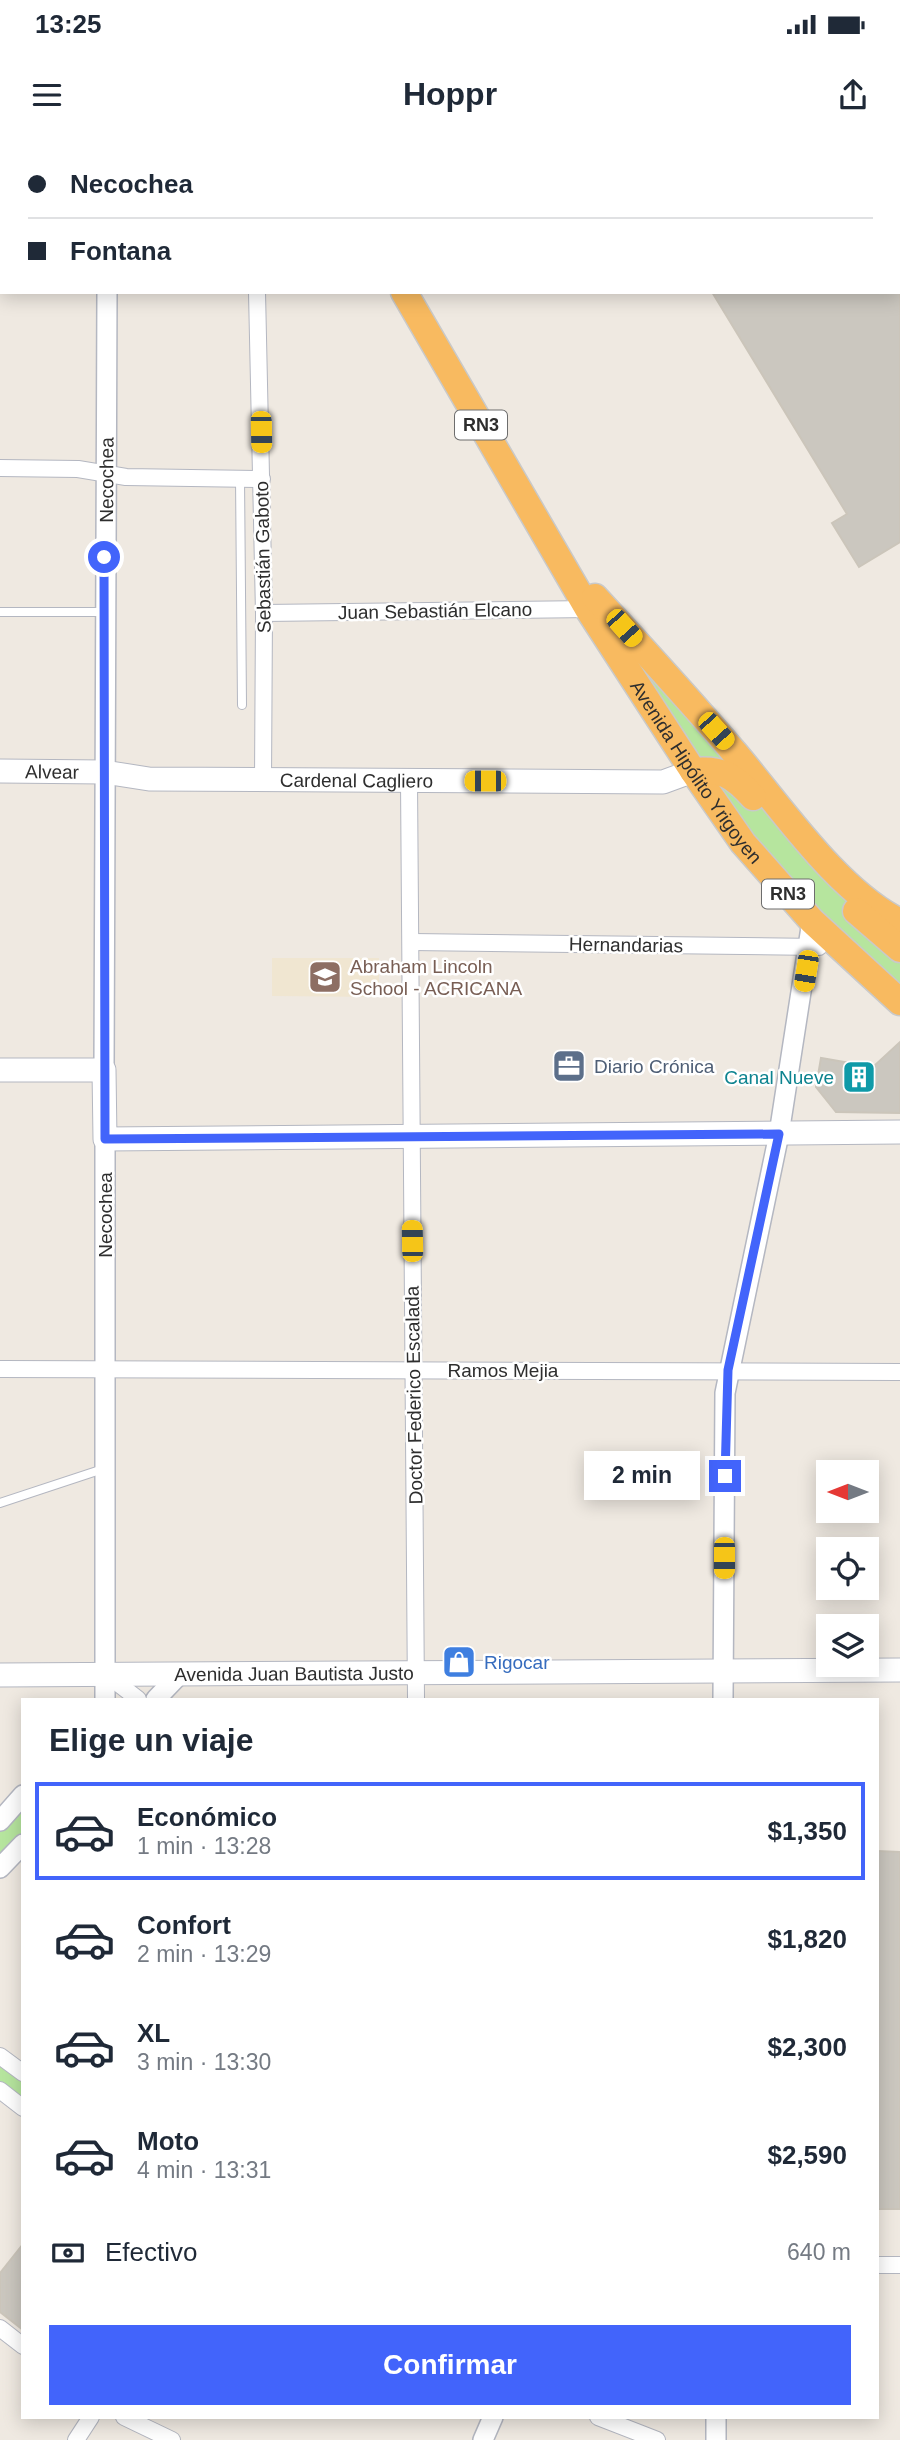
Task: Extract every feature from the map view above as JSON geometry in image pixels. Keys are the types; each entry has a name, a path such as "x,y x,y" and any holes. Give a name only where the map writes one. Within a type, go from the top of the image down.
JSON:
{"highway":[{"name":"RN3","path":"405,294 559,556 597,609"},
{"name":"Avenida Hipólito Yrigoyen","path":"597,609 692,771 811,934 840,947 900,1002"},
{"path":"597,609 845,883 867,903 900,922"},
{"path":"692,771 717,770 737,779 839,896 900,948"}],"main road":[{"name":"Alvear","path":"0,771 104,772"},
{"name":"Cardenal Cagliero","path":"104,772 149,779 663,782 692,771"},
{"path":"0,1070 104,1070"},
{"name":"Necochea","path":"104,1070 105,1139"},
{"path":"105,1139 900,1132"},
{"name":"Avenida Juan Bautista Justo","path":"0,1675 900,1670"}],"street":[{"name":"Necochea","path":"104,1070 107,294"},
{"name":"Sebastián Gaboto","path":"257,294 264,613 262,780"},
{"path":"0,468 78,469 126,477 262,479"},
{"name":"Juan Sebastián Elcano","path":"264,613 597,609"},
{"name":"Doctor Federico Escalada","path":"409,781 416,1698"},
{"path":"723,1698 725,1393 779,1134 811,934"},
{"name":"Hernandarias","path":"412,942 811,934"},
{"name":"Necochea","path":"105,1139 105,1698"},
{"name":"Ramos Mejia","path":"0,1369 900,1372"},
{"path":"107,1675 137,1698"},
{"path":"157,1698 178,1676"},
{"path":"0,1821 21,1797"},
{"path":"0,1868 21,1846"},
{"path":"0,2056 21,2072"},
{"path":"0,2090 21,2106"},
{"path":"879,2265 900,2265"},
{"path":"0,2328 21,2344"},
{"path":"76,2440 90,2419"},
{"path":"128,2419 172,2440"},
{"path":"483,2440 492,2419"},
{"path":"603,2419 657,2440"},
{"path":"716,2419 716,2440"}],"lane":[{"path":"240,478 242,705"},
{"path":"0,612 104,612"},
{"path":"0,1503 106,1468"}],"shaded area":[{"name":"Abraham Lincoln School - ACRICANA","path":"272,958 379,958 379,997 272,996"}],"green space":[{"path":"588,609 900,922 900,1002 812,921"},
{"path":"21,1797 21,1846 0,1868 0,1821"},
{"path":"0,2056 21,2072 21,2106 0,2090"}],"building":[{"path":"713,294 900,294 900,542 859,567 832,523 847,514"},
{"name":"Canal Nueve","path":"900,1042 900,1113 836,1112 816,1087 821,1058 873,1067"},
{"path":"879,1851 900,1852 900,2209 879,2209"},
{"path":"21,2247 21,2328 0,2312 0,2273"}],"place":[{"name":"Abraham Lincoln School - ACRICANA","path":"325,977"},
{"name":"Diario Crónica","path":"569,1066"},
{"name":"Canal Nueve","path":"859,1077"},
{"name":"Rigocar","path":"459,1662"}],"route":[{"path":"104,557 105,1139 779,1134 728,1370 725,1393 725,1476"}]}
